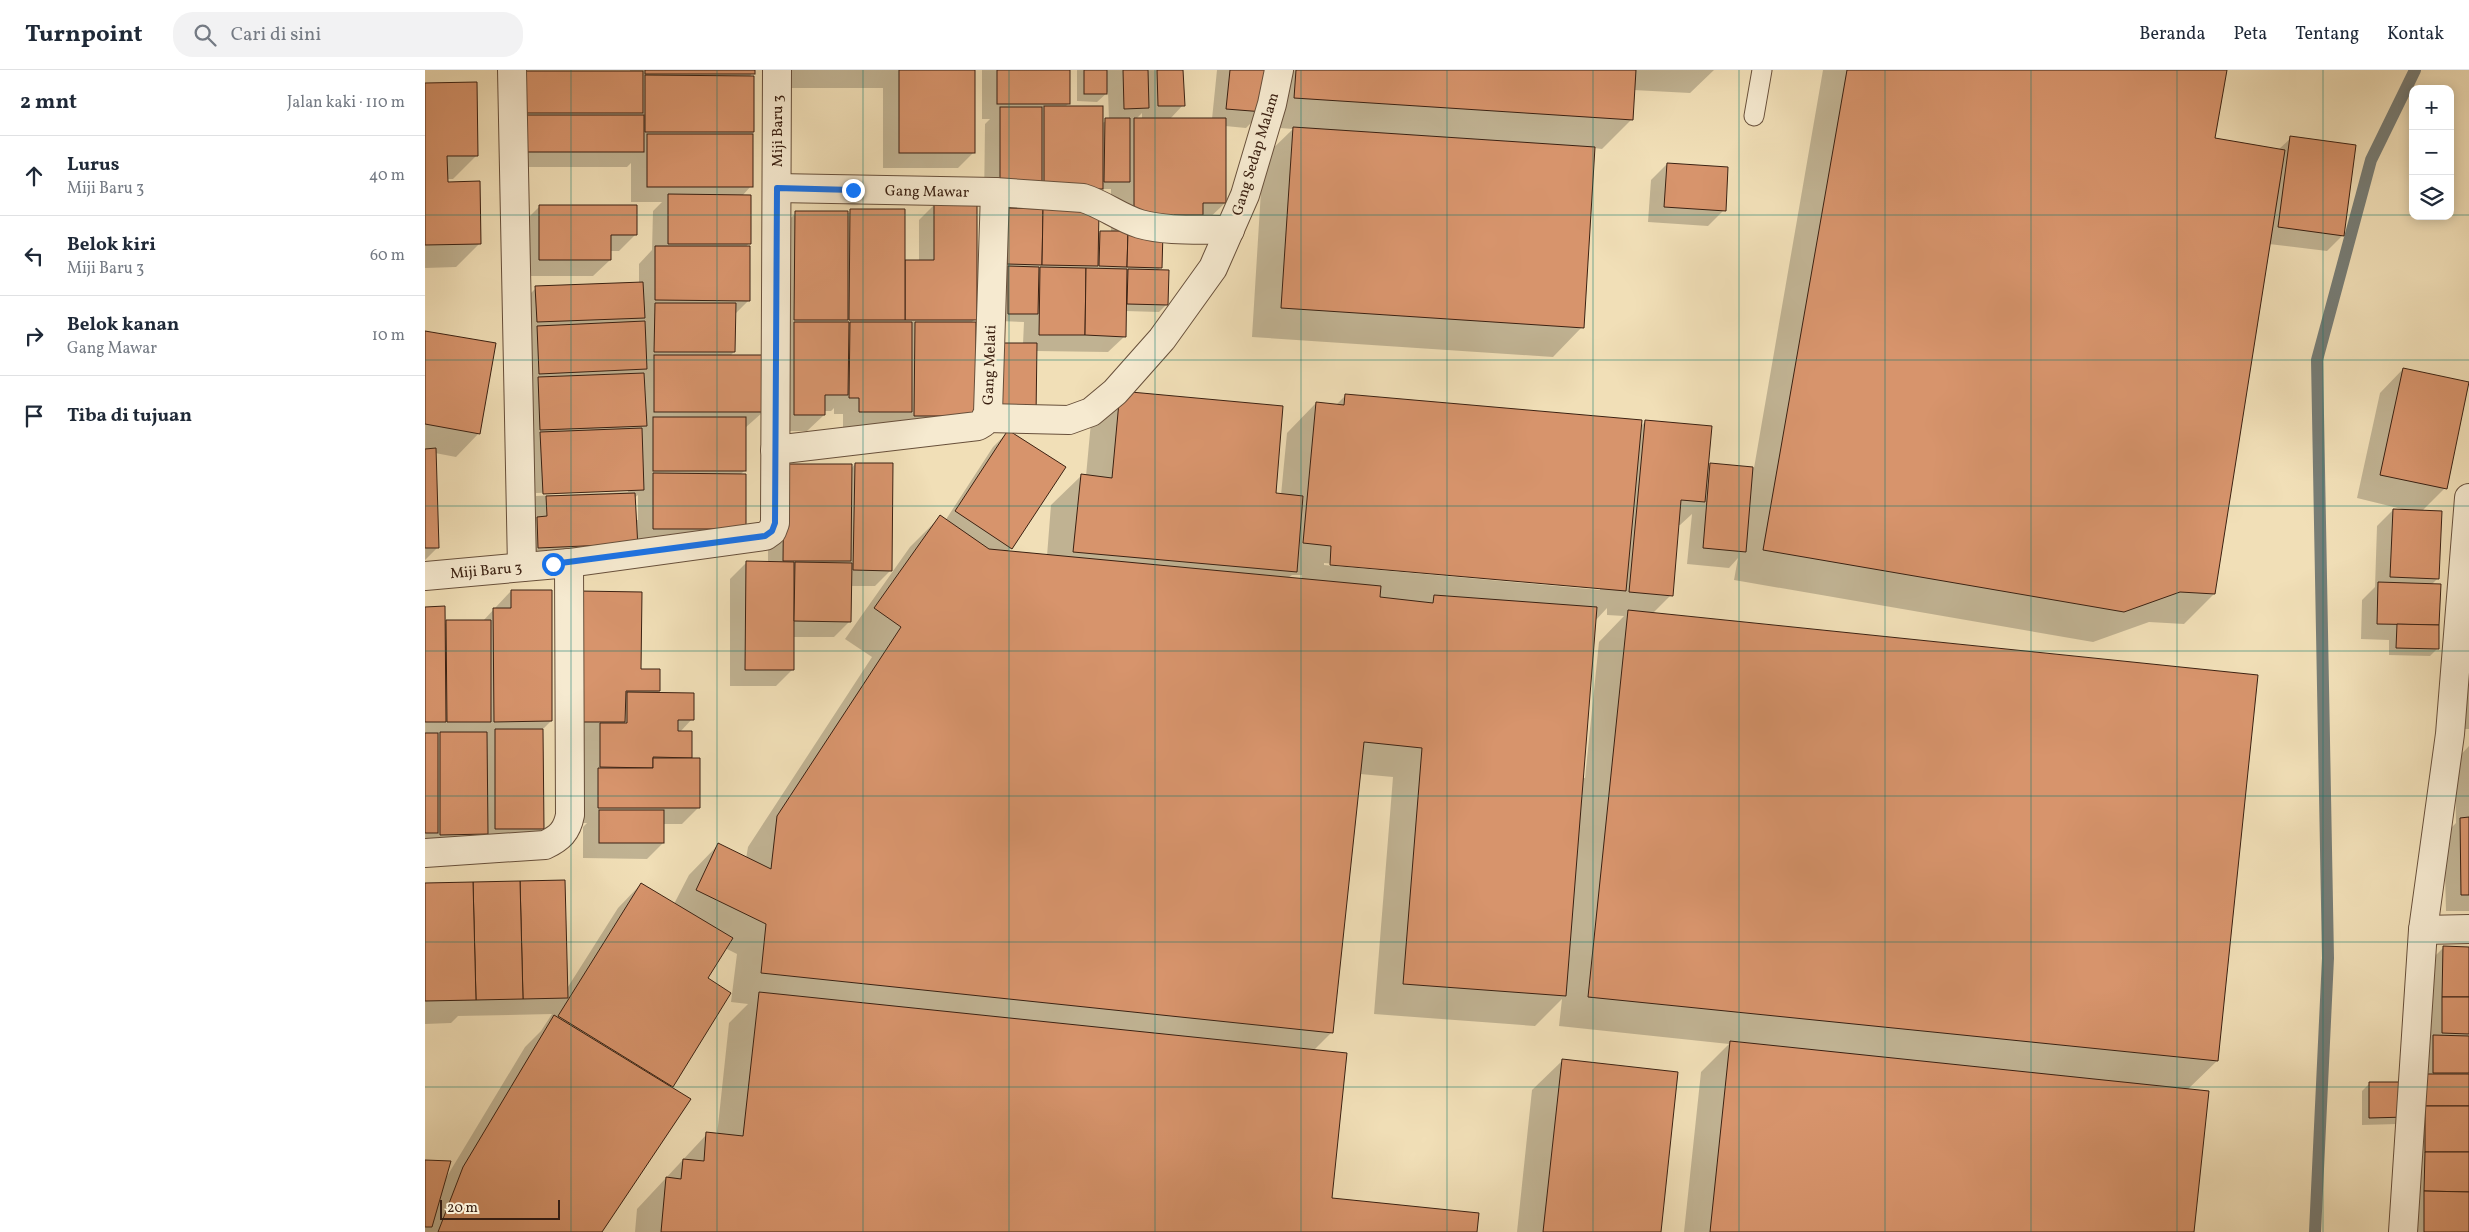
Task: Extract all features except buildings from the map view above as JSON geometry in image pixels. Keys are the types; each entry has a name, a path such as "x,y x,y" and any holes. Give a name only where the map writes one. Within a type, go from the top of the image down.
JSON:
{"street":[{"path":"512,70 522,566"},
{"name":"Miji Baru 3","path":"425,576 569,563 765,536 772,531 775,523 777,70"},
{"name":"Gang Sedap Malam","path":"987,418 1069,420 1100,406 1115,392 1168,331 1213,268 1245,195 1272,104 1279,70"},
{"name":"Gang Mawar","path":"777,188 991,192 1083,198 1097,202 1140,224 1165,228 1230,230"},
{"name":"Gang Melati","path":"775,450 978,426 987,418 991,192"},
{"path":"2403,1232 2423,930 2459,734 2469,498"},
{"path":"425,854 545,845 556,840 568,826 570,815 569,563"},
{"path":"2423,930 2469,929"}],"lane":[{"path":"1754,116 1762,70"}],"waterway":[{"path":"2315,1232 2328,958 2317,360 2371,160 2415,70"}],"route":[{"path":"553,564 765,536 772,531 775,523 777,188 853,190"}]}
